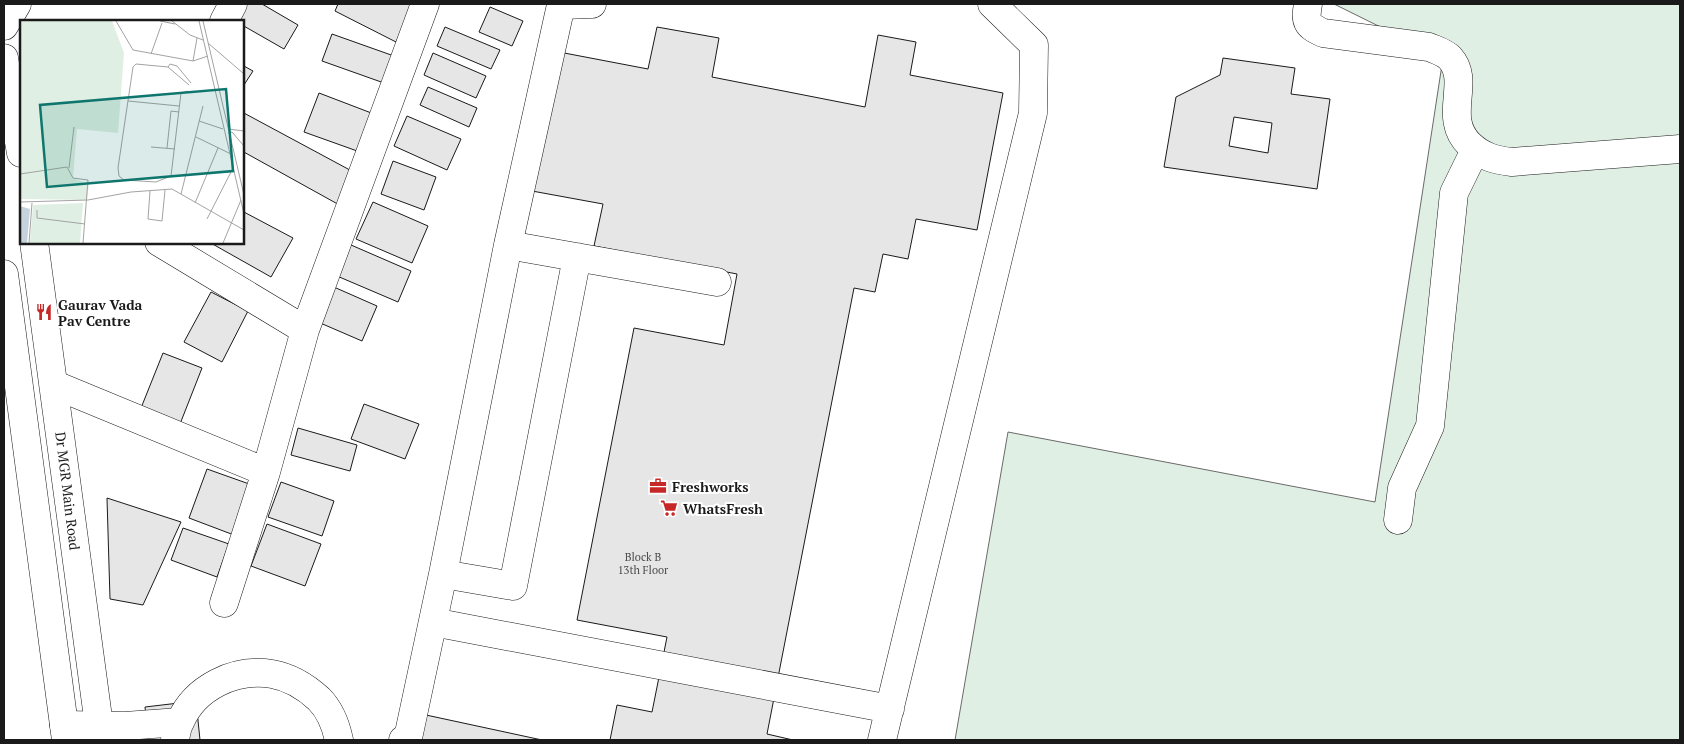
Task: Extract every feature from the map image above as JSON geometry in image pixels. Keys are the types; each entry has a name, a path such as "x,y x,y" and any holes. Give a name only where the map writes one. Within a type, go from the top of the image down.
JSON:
{"street":[{"path":"4,26 17,4"},
{"path":"225,20 233,4"},
{"path":"224,603 266,472 305,330 425,4"},
{"path":"404,740 408,738 433,622 508,246 561,5 592,4"},
{"path":"882,740 1034,113 1034,45 992,4"},
{"path":"1308,4 1306,17 1310,27 1323,33 1429,48 1442,52 1450,58 1458,76 1456,107 1458,129 1475,150 1494,160 1512,162 1680,149"},
{"path":"4,58 20,147"},
{"path":"4,144 20,156"},
{"path":"1398,520 1402,488 1430,426 1454,193 1475,150"},
{"name":"Dr MGR Main Road","path":"34,244 55,385 100,732"},
{"path":"162,244 305,330"},
{"path":"508,246 717,282"},
{"path":"443,574 513,586 577,257"},
{"path":"4,274 11,383 65,733 100,732 125,726 177,731 195,698 218,682 245,673 273,674 299,683 320,700 335,724 339,740"},
{"path":"55,385 266,472"},
{"path":"433,622 890,708"}],"green space":[{"path":"1334,4 1680,4 1680,740 955,740 1008,432 1375,502 1443,58"}],"building":[{"path":"238,4 262,4 298,25 284,49 244,26 244,20 237,20"},
{"path":"338,4 415,4 396,42 335,11"},
{"path":"490,7 523,21 512,46 479,32"},
{"path":"445,27 500,50 491,69 437,46"},
{"path":"657,27 719,38 712,77 865,107 878,35 916,42 910,75 1003,93 977,230 916,219 908,259 883,254 875,292 854,288 767,734 793,740 610,740 617,705 652,712 667,637 577,620 634,328 724,345 737,274 594,246 603,204 532,191 559,52 648,69"},
{"path":"332,34 394,56 384,83 322,61"},
{"path":"433,53 486,76 476,98 424,75"},
{"path":"1223,58 1295,68 1291,94 1330,99 1317,189 1164,167 1176,97 1220,75","holes":["1234,117 1272,123 1268,153 1229,146"]},
{"path":"244,66 253,71 244,85"},
{"path":"428,87 477,108 469,127 420,105"},
{"path":"319,93 374,114 360,152 304,132"},
{"path":"244,113 361,176 343,207 244,152"},
{"path":"407,116 461,139 447,170 394,146"},
{"path":"393,161 436,177 424,210 381,194"},
{"path":"373,202 428,226 412,263 356,239"},
{"path":"244,212 293,238 271,277 213,244 244,244"},
{"path":"351,245 411,271 398,302 337,276"},
{"path":"327,284 377,306 362,341 311,319"},
{"path":"211,292 248,311 222,362 184,342"},
{"path":"163,353 202,368 180,424 141,408"},
{"path":"364,404 419,424 405,459 351,439"},
{"path":"298,428 357,445 350,471 291,455"},
{"path":"207,469 252,485 234,535 189,518"},
{"path":"281,482 334,501 322,536 268,517"},
{"path":"107,498 181,522 143,605 110,599"},
{"path":"267,524 321,544 305,586 251,566"},
{"path":"183,528 229,544 217,577 171,560"},
{"path":"196,701 200,740 148,740 145,707"},
{"path":"426,715 542,740 421,740"}],"place":[{"name":"Gaurav Vada Pav Centre","path":"44,312"},
{"name":"Freshworks","path":"658,486"},
{"name":"WhatsFresh","path":"669,508"}]}
